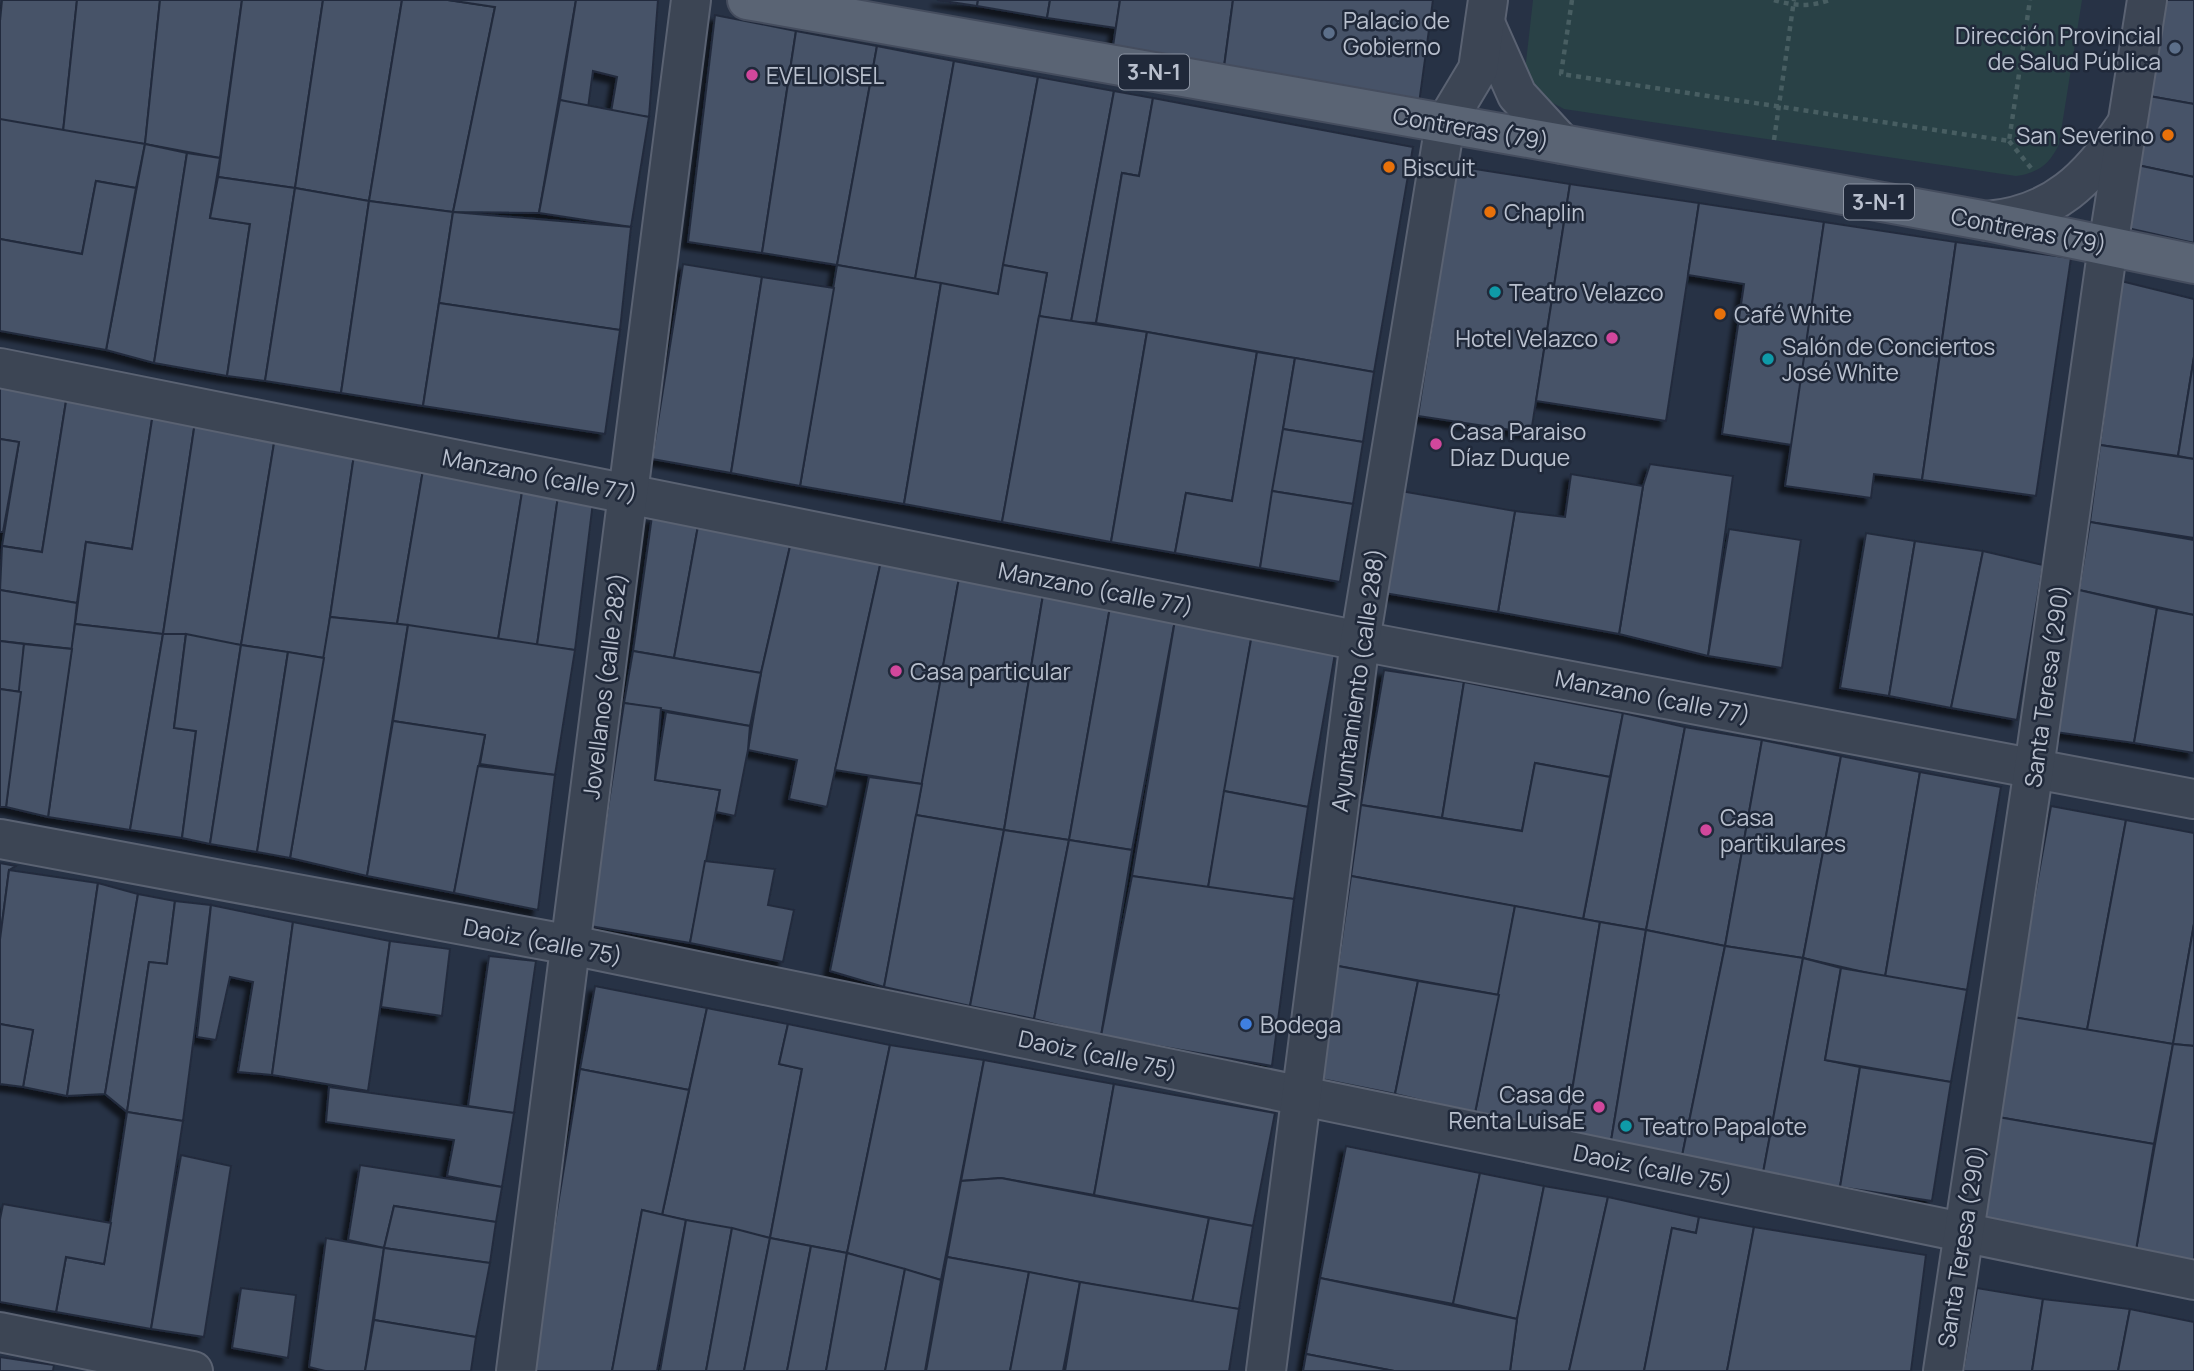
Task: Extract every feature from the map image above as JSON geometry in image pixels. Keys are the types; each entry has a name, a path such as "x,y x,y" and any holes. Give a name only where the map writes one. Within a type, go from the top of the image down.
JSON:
{"main road":[{"name":"Contreras (79)","path":"747,0 1562,144 1987,222 2194,264"}],"street":[{"name":"Jovellanos (calle 282)","path":"516,1371 691,0"},
{"name":"Santa Teresa (290)","path":"1942,1371 2035,768 2108,246 2147,0"},
{"name":"Ayuntamiento (calle 288)","path":"1266,1371 1360,641 1445,124 1478,69 1486,11"},
{"path":"1486,11 1517,95 1562,144"},
{"path":"1987,222 2033,213 2057,199 2085,177 2108,151 2128,122"},
{"name":"Manzano (calle 77)","path":"0,368 1360,641 2194,799"},
{"name":"Daoiz (calle 75)","path":"0,839 571,945 2194,1280"},
{"path":"0,1332 193,1371"}],"path":[{"path":"1572,0 1561,74 2009,141 2030,0"},
{"path":"1774,0 1816,5 1830,0"},
{"path":"1768,183 1794,3"}],"green space":[{"path":"1533,0 2082,0 2059,144 2052,157 2042,166 2031,173 2016,176 1564,109 1547,100 1525,71"}],"building":[{"path":"2,0 77,0 63,132 0,120"},
{"path":"77,0 160,0 145,144 63,132"},
{"path":"160,0 242,0 220,158 145,144"},
{"path":"242,0 323,0 295,188 218,177"},
{"path":"323,0 402,0 369,201 295,188"},
{"path":"402,0 448,0 495,7 453,212 369,201"},
{"path":"448,0 576,0 539,213 453,212 495,7"},
{"path":"576,0 658,0 649,117 611,112 617,77 593,71 588,108 560,100"},
{"path":"937,0 978,0 977,6"},
{"path":"978,0 1050,0 1047,18 977,6"},
{"path":"1050,0 1120,0 1116,28 1047,18"},
{"path":"1120,0 1233,0 1224,67 1113,46"},
{"name":"Palacio de Gobierno","path":"1233,0 1433,0 1419,104 1224,67"},
{"name":"Dirección Provincial de Salud Pública","path":"2164,0 2194,0 2194,104 2149,96"},
{"path":"715,15 796,31 762,253 688,242"},
{"path":"796,31 877,46 837,265 762,253"},
{"path":"877,46 954,61 915,279 837,265"},
{"path":"954,61 1038,77 998,294 915,279"},
{"path":"1038,77 1114,91 1071,322 1039,316 1047,273 1003,265"},
{"path":"1114,91 1153,98 1139,176 1122,173 1096,323 1071,322"},
{"name":"San Severino","path":"2149,96 2194,104 2194,177 2137,165"},
{"path":"1153,98 1413,147 1374,372 1096,323 1122,173 1139,176"},
{"path":"560,100 649,117 631,227 539,213"},
{"path":"0,119 145,144 136,188 96,181 82,254 0,239"},
{"path":"145,144 187,153 154,363 106,350"},
{"path":"187,153 220,158 210,218 250,224 227,376 154,363"},
{"path":"2137,165 2194,177 2194,243 2123,227"},
{"name":"Teatro Velazco","path":"1456,166 1570,184 1531,433 1418,416"},
{"path":"218,177 295,188 265,381 227,376 250,224 210,218"},
{"path":"96,181 136,188 106,350 0,331 0,239 82,254"},
{"name":"Hotel Velazco","path":"1570,184 1699,203 1666,421 1536,401"},
{"path":"295,188 369,201 341,393 265,381"},
{"path":"369,201 453,212 423,406 341,393"},
{"name":"Salón de Conciertos José White","path":"1699,203 1824,222 1792,445 1722,434 1744,284 1688,275"},
{"path":"453,212 631,227 620,330 439,303"},
{"path":"1824,222 1956,242 1922,480 1874,474 1871,498 1785,486"},
{"path":"1956,242 2071,258 2036,496 1922,480"},
{"path":"683,264 762,277 731,473 652,459"},
{"path":"837,265 941,283 904,504 800,486"},
{"path":"1003,265 1047,273 1002,522 904,504 941,283 998,294"},
{"path":"762,277 834,288 800,486 731,473"},
{"path":"2121,281 2194,299 2194,357 2178,456 2100,445"},
{"path":"439,303 620,330 605,434 423,406"},
{"path":"1039,316 1147,332 1111,542 1002,522"},
{"path":"1147,332 1257,352 1232,501 1186,493 1175,553 1111,542"},
{"path":"1257,352 1295,358 1260,568 1175,553 1186,493 1232,501"},
{"path":"2194,357 2194,459 2178,456"},
{"path":"1295,358 1374,372 1363,442 1283,429"},
{"path":"0,385 67,395 42,552 2,546 19,442 0,439"},
{"path":"67,395 153,413 132,549 86,542 77,603 0,590 2,546 42,552"},
{"path":"153,413 195,422 163,634 75,624 86,542 132,549"},
{"path":"195,422 275,437 241,645 163,634"},
{"path":"1283,429 1363,442 1353,504 1272,491"},
{"path":"275,437 354,455 324,658 241,645"},
{"path":"0,439 19,442 3,532 0,532"},
{"path":"2100,445 2194,459 2194,538 2090,522"},
{"path":"354,455 423,470 397,624 330,617"},
{"path":"1650,464 1733,476 1708,656 1619,634 1643,486"},
{"path":"423,470 523,486 498,640 397,624"},
{"path":"1571,474 1643,486 1619,634 1498,612 1515,511 1565,517"},
{"path":"523,486 558,496 537,645 498,640"},
{"path":"1272,491 1353,504 1340,582 1260,568"},
{"path":"1401,491 1515,511 1498,612 1384,593"},
{"path":"558,496 593,502 575,650 537,645"},
{"path":"652,516 698,526 674,658 633,651"},
{"path":"2090,522 2194,540 2194,615 2079,590"},
{"path":"698,526 791,542 761,673 674,658"},
{"path":"1729,529 1801,540 1782,668 1708,656"},
{"path":"1866,533 1915,541 1889,696 1840,688"},
{"path":"1915,541 1983,551 1951,708 1889,696"},
{"path":"791,542 881,561 827,807 789,799 797,760 748,750 761,673"},
{"path":"1983,551 2043,565 2017,720 1951,708"},
{"path":"881,561 959,578 922,784 835,770"},
{"path":"959,578 1043,595 1004,830 916,815"},
{"path":"0,590 77,603 72,649 0,641"},
{"path":"2079,590 2157,608 2134,743 2055,732"},
{"path":"1043,595 1110,607 1069,840 1004,830"},
{"path":"1110,607 1175,620 1132,850 1069,840"},
{"path":"2157,608 2194,615 2194,753 2134,743"},
{"path":"330,617 408,625 367,876 290,858"},
{"path":"1175,620 1252,634 1208,888 1132,876"},
{"path":"75,624 163,634 130,830 48,817"},
{"path":"408,625 575,650 555,775 480,764 485,735 393,721"},
{"path":"163,634 186,634 174,728 196,731 182,838 130,830"},
{"path":"186,634 241,645 210,844 182,838 196,731 174,728"},
{"path":"1252,634 1336,648 1308,807 1224,791"},
{"path":"0,641 24,644 21,692 0,689"},
{"path":"24,644 72,649 48,817 6,807"},
{"path":"241,645 288,652 257,852 210,844"},
{"path":"633,651 761,673 750,726 624,703"},
{"path":"288,652 324,658 290,858 257,852"},
{"path":"1384,670 1464,682 1442,818 1361,805"},
{"path":"1464,682 1623,713 1610,777 1535,763 1522,831 1442,818"},
{"path":"0,689 21,692 6,807 0,807"},
{"path":"624,703 661,708 655,780 720,790 690,943 590,926"},
{"path":"666,712 750,726 735,816 716,812 720,790 655,780"},
{"path":"1623,713 1685,727 1646,930 1583,919"},
{"path":"393,721 485,735 454,893 367,876"},
{"path":"1685,727 1762,740 1725,946 1646,930"},
{"path":"1762,740 1841,756 1803,958 1725,946"},
{"path":"1841,756 1920,772 1885,977 1803,958"},
{"path":"1535,763 1610,777 1583,919 1351,876 1361,805 1522,831"},
{"path":"478,766 555,775 538,910 454,893"},
{"path":"1920,772 2001,787 1967,990 1885,977"},
{"path":"869,777 922,784 884,987 830,971"},
{"path":"1224,791 1308,807 1294,899 1208,888"},
{"path":"2051,806 2126,820 2087,1030 2013,1017"},
{"path":"916,815 1004,830 970,1006 884,987"},
{"path":"2126,820 2194,833 2194,924 2173,1044 2087,1030"},
{"path":"1004,830 1069,840 1034,1019 970,1006"},
{"path":"1069,840 1132,850 1101,1036 1034,1019"},
{"path":"705,861 775,869 768,905 794,910 783,962 690,943"},
{"path":"0,863 16,866 9,870 0,939"},
{"path":"9,870 98,883 67,1096 23,1087 33,1030 0,1024 0,939"},
{"path":"1132,876 1294,899 1272,1066 1101,1036"},
{"path":"1351,876 1515,906 1499,995 1338,966"},
{"path":"98,883 138,894 105,1094 67,1096"},
{"path":"138,894 175,901 167,964 149,962 127,1112 105,1094"},
{"path":"175,901 211,905 183,1121 127,1112 149,962 167,964"},
{"path":"211,905 293,922 272,1075 238,1072 253,982 230,977 216,1040 197,1037"},
{"path":"1515,906 1600,922 1565,1133 1475,1113"},
{"path":"293,922 390,941 368,1091 272,1075"},
{"path":"1600,922 1646,930 1611,1141 1565,1133"},
{"path":"2194,924 2194,1046 2173,1044"},
{"path":"1646,930 1725,946 1682,1156 1611,1141"},
{"path":"390,941 450,949 442,1016 381,1007"},
{"path":"1725,946 1803,958 1763,1173 1682,1156"},
{"path":"489,956 536,961 514,1113 468,1106"},
{"path":"1803,958 1841,968 1825,1060 1860,1067 1840,1187 1763,1173"},
{"path":"1338,966 1418,981 1395,1094 1316,1078"},
{"path":"1841,968 1967,990 1951,1082 1825,1060"},
{"path":"1418,981 1499,995 1475,1113 1395,1094"},
{"path":"595,986 707,1008 689,1090 580,1069"},
{"path":"707,1008 788,1024 779,1064 802,1069 770,1238 662,1215"},
{"path":"2013,1017 2173,1044 2154,1144 1998,1117"},
{"path":"0,1024 33,1030 23,1087 0,1084"},
{"path":"788,1024 890,1045 847,1253 770,1238 802,1069 779,1064"},
{"path":"2173,1044 2194,1046 2194,1261 2136,1250"},
{"path":"890,1045 984,1060 941,1280 847,1253"},
{"path":"984,1060 1114,1084 1094,1195 1001,1178 961,1181"},
{"path":"1860,1067 1951,1082 1932,1201 1840,1187"},
{"path":"580,1069 689,1090 662,1215 642,1210 612,1371 531,1371"},
{"path":"1114,1084 1275,1113 1253,1226 1094,1195"},
{"path":"329,1087 514,1113 502,1187 447,1176 454,1140 326,1122"},
{"path":"127,1112 183,1121 151,1329 56,1312 66,1257 104,1264"},
{"path":"1998,1117 2154,1144 2136,1250 1979,1221"},
{"path":"1346,1146 1480,1173 1453,1304 1320,1278"},
{"path":"181,1155 231,1166 204,1337 151,1329"},
{"path":"360,1165 502,1187 496,1222 394,1206 384,1248 348,1240"},
{"path":"1480,1173 1544,1186 1517,1319 1453,1304"},
{"path":"1001,1178 1209,1218 1192,1303 947,1257 961,1181"},
{"path":"1544,1186 1608,1197 1569,1371 1510,1371 1517,1319"},
{"path":"1608,1197 1699,1217 1696,1233 1672,1228 1644,1371 1569,1371"},
{"path":"3,1204 111,1223 104,1264 66,1257 56,1312 0,1302 0,1219"},
{"path":"394,1206 496,1222 490,1263 384,1248"},
{"path":"642,1210 686,1220 657,1371 612,1371"},
{"path":"1699,1217 1754,1227 1727,1371 1644,1371 1672,1228 1696,1233"},
{"path":"1209,1218 1253,1226 1239,1309 1192,1303"},
{"path":"686,1220 732,1228 706,1371 660,1371"},
{"path":"1754,1227 1926,1255 1911,1371 1727,1371"},
{"path":"732,1228 770,1238 744,1371 706,1371"},
{"path":"326,1238 384,1248 365,1371 325,1371 309,1367"},
{"path":"770,1238 811,1246 787,1371 744,1371"},
{"path":"811,1246 847,1253 826,1371 787,1371"},
{"path":"384,1248 490,1263 476,1337 374,1320"},
{"path":"847,1253 905,1269 885,1371 826,1371"},
{"path":"947,1257 1029,1272 1010,1371 926,1371"},
{"path":"905,1269 941,1280 925,1371 885,1371"},
{"path":"1029,1272 1080,1282 1063,1371 1010,1371"},
{"path":"1320,1278 1517,1319 1510,1371 1394,1371 1306,1354"},
{"path":"1080,1282 1239,1309 1229,1371 1065,1371"},
{"path":"241,1288 296,1295 288,1358 232,1348"},
{"path":"1977,1288 2043,1299 2032,1371 1963,1371"},
{"path":"2043,1299 2130,1309 2118,1371 2032,1371"},
{"path":"2130,1309 2194,1322 2194,1371 2118,1371"},
{"path":"374,1320 476,1337 471,1371 365,1371"},
{"path":"1306,1354 1394,1371 1303,1371"},
{"path":"0,1357 54,1365 53,1371 0,1371"}],"place":[{"name":"Palacio de Gobierno","path":"1329,33"},
{"name":"Dirección Provincial de Salud Pública","path":"2175,48"},
{"name":"EVELIOISEL","path":"752,75"},
{"name":"San Severino","path":"2168,135"},
{"name":"Biscuit","path":"1389,167"},
{"name":"Chaplin","path":"1490,212"},
{"name":"Teatro Velazco","path":"1495,292"},
{"name":"Café White","path":"1720,314"},
{"name":"Hotel Velazco","path":"1612,338"},
{"name":"Salón de Conciertos José White","path":"1768,359"},
{"name":"Casa Paraiso Díaz Duque","path":"1436,444"},
{"name":"Casa particular","path":"896,671"},
{"name":"Casa partikulares","path":"1706,830"},
{"name":"Bodega","path":"1246,1024"},
{"name":"Casa de Renta LuisaE","path":"1599,1107"},
{"name":"Teatro Papalote","path":"1626,1126"}]}
